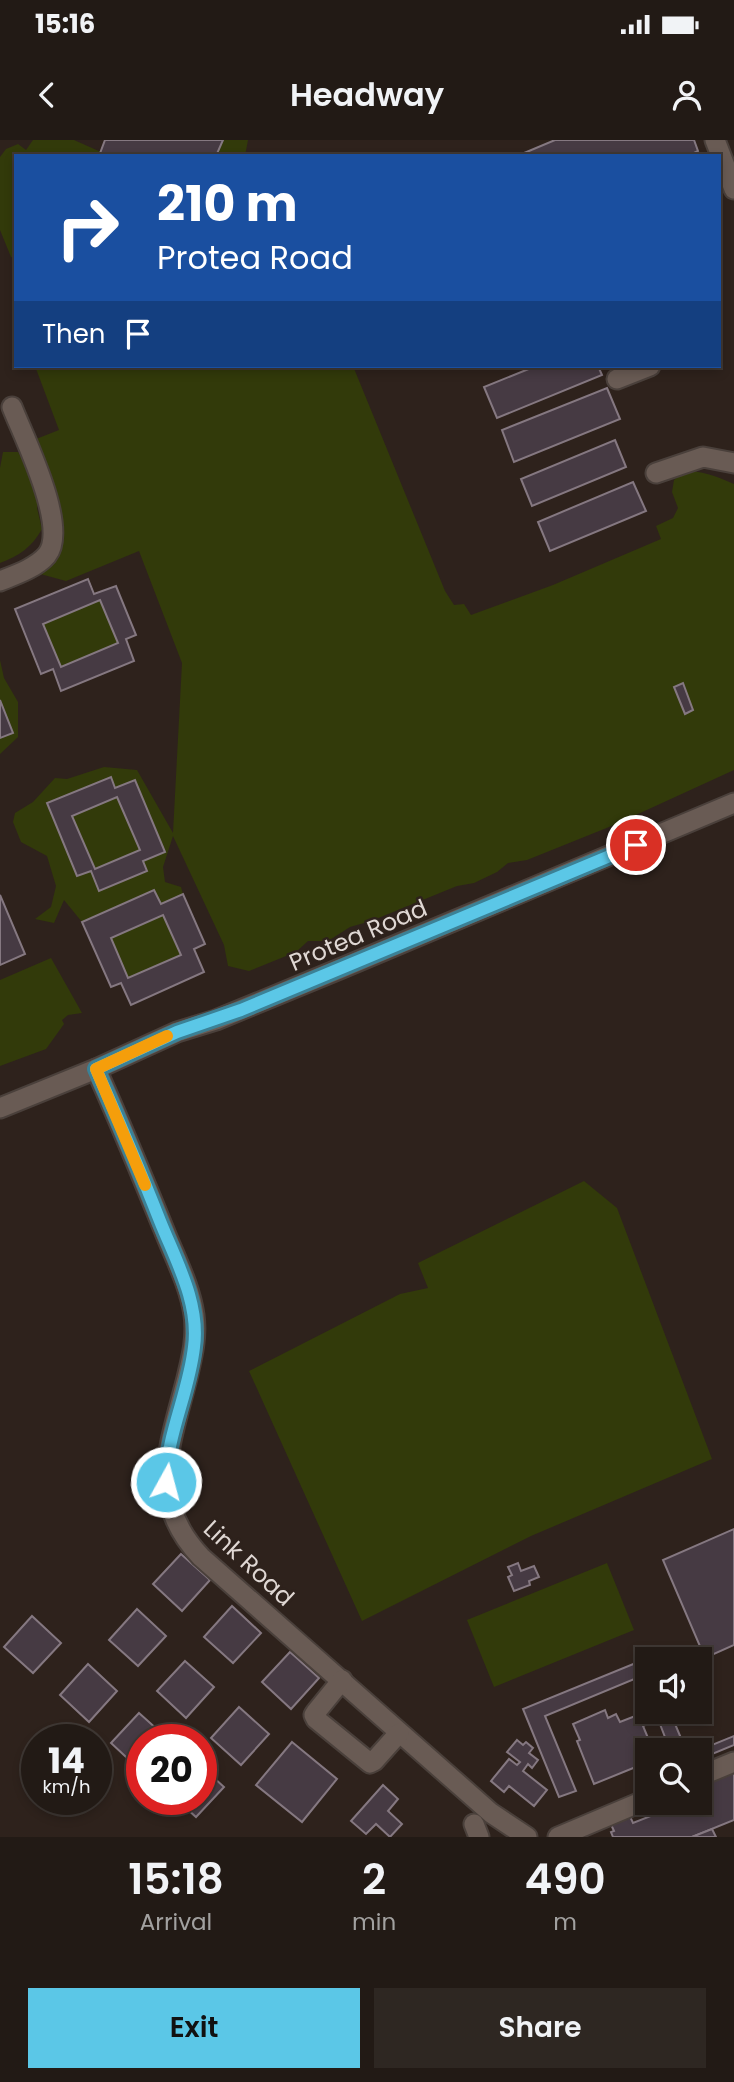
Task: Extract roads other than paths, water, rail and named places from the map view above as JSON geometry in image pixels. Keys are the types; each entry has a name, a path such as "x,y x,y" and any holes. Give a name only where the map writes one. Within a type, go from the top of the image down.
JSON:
{"lane":[{"path":"721,155 734,189"},
{"path":"617,379 645,368"},
{"path":"0,581 34,565 47,554 54,539 54,520 49,502 12,407"},
{"path":"656,473 703,457 734,463"},
{"name":"Protea Road","path":"0,1108 177,1032 216,1020 734,803"},
{"name":"Link Road","path":"96,1069 182,1275 194,1316 194,1348 166,1470 168,1497 184,1536 201,1557 399,1733 491,1813 527,1837"},
{"path":"342,1680 316,1712 316,1718 370,1763 399,1733"},
{"path":"712,1771 734,1762"},
{"path":"539,1837 548,1834 556,1837 635,1804"}]}
